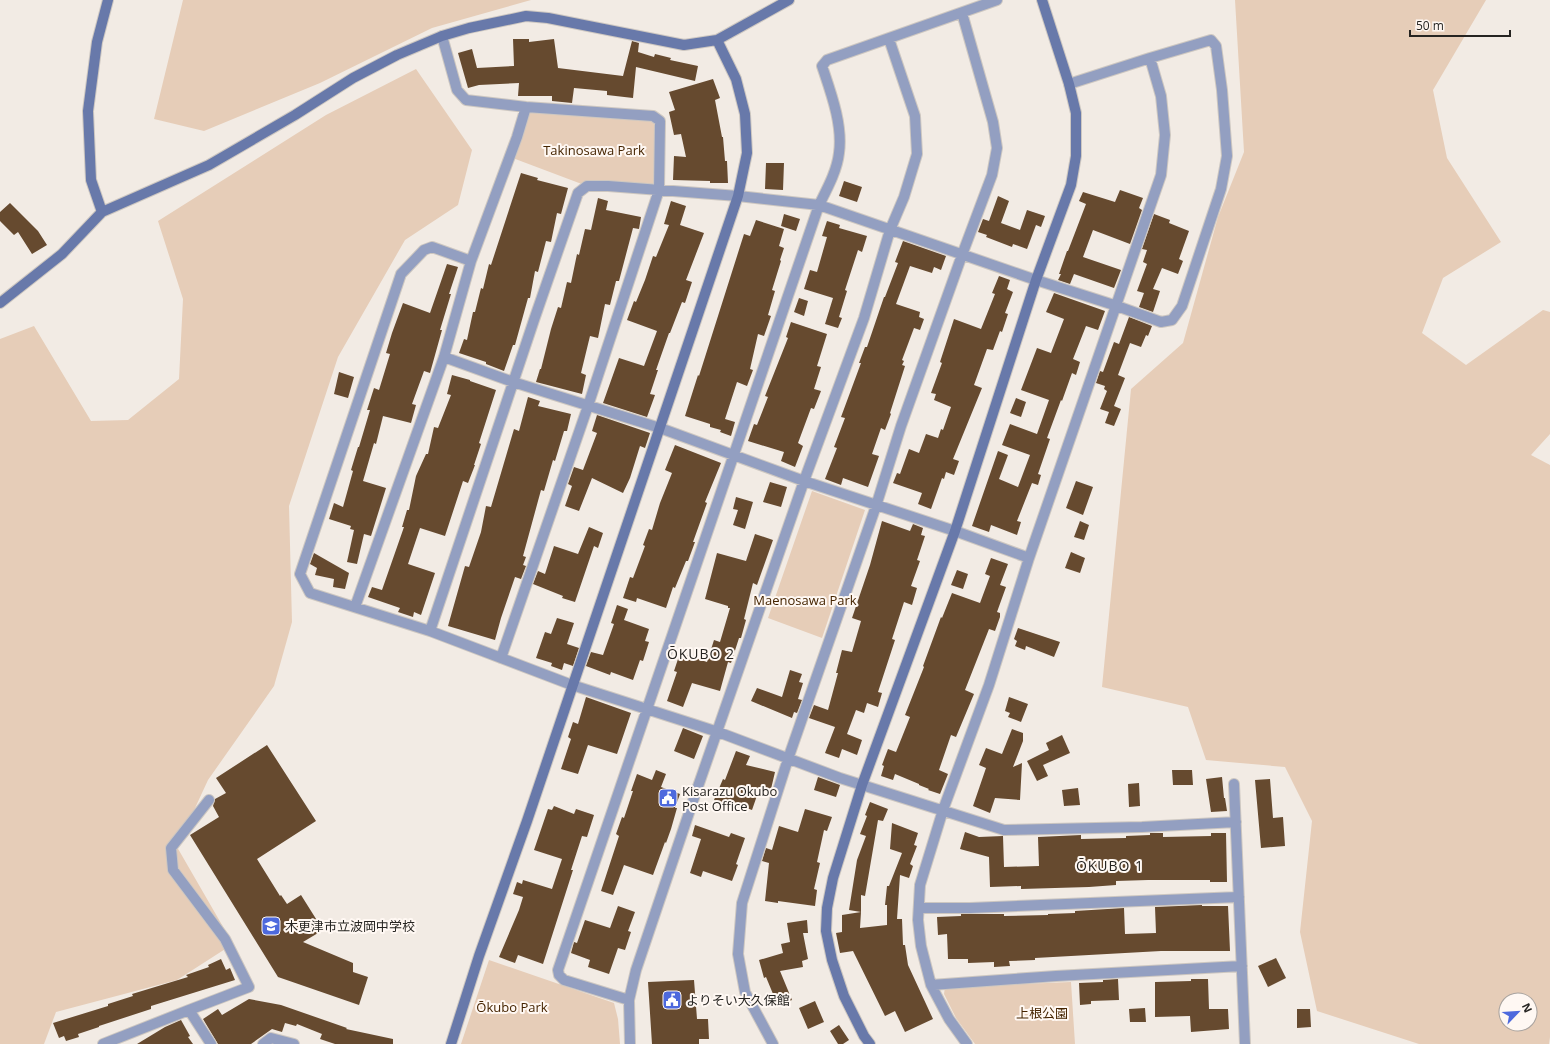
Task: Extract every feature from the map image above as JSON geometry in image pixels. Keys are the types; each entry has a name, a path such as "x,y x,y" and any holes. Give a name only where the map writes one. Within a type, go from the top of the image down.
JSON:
{"street":[{"path":"102,212 91,180 88,111 97,42 108,0"},
{"path":"0,303 62,254 102,212 209,165 295,115 353,78 397,55 442,36 469,28 526,16 548,18 684,45 717,40 789,0"},
{"path":"629,1000 564,980 559,975 558,970 819,205 832,178 839,155 840,136 831,92 822,66 827,60 998,0"},
{"path":"870,1044 864,1036 844,996 832,960 826,931 827,908 832,878 862,785 955,531 1036,280 1070,185 1076,156 1076,113 1070,84 1042,0"},
{"path":"773,1044 745,992 738,954 742,903 788,759 876,506 901,426 962,254 992,175 996,148 993,122 962,13"},
{"path":"442,36 457,90 466,100 526,107 653,116 660,121 659,190 588,406 501,658"},
{"path":"630,1044 629,1000 641,955 804,481 864,318 890,230 904,196 917,154 915,116 889,39"},
{"path":"451,1044 479,956 527,821 738,196 747,153 745,114 736,79 717,40"},
{"path":"430,631 578,193 587,186 608,186 738,196 819,205 1161,322 1172,320 1182,306 1221,189 1227,156 1222,90 1216,46 1211,40 1070,84"},
{"path":"967,1044 949,1019 931,984 921,946 918,920 920,885 943,810 989,686 1029,558 1161,175 1165,135 1161,96 1150,58"},
{"path":"356,607 444,357 471,261 518,136 526,107"},
{"path":"471,261 432,247 424,250 401,274 300,574 310,593 430,631 572,685 718,732 862,785 1004,830 1142,827 1236,822"},
{"path":"444,357 513,382 660,428 804,481 955,531 1029,558"},
{"path":"1234,784 1245,1044"},
{"path":"103,1044 122,1041 189,1010 249,987 225,939 173,870 171,848 209,800"},
{"path":"919,908 970,908 1239,897"},
{"path":"931,984 1242,966"},
{"path":"189,1010 211,1044"},
{"path":"263,1044 271,1038 294,1044"}],"green space":[{"path":"183,0 531,0 432,28 320,83 204,131 154,119"},
{"path":"1235,0 1486,0 1433,90 1447,158 1501,242 1443,278 1422,333 1466,365 1543,310 1550,312 1550,434 1531,455 1550,465 1549,1044 1419,1044 1317,1011 1300,932 1312,821 1285,767 1206,760 1188,707 1102,687 1131,389 1183,343 1218,217 1244,152"},
{"path":"416,69 472,150 458,205 405,240 338,357 289,506 292,622 274,686 208,780 177,847 233,944 177,980 56,1012 44,1044 0,1044 0,339 34,326 91,421 128,420 179,379 183,299 158,221 326,115"},
{"name":"Takinosawa Park","path":"526,107 660,121 659,190 587,186 510,157"},
{"name":"Maenosawa Park","path":"812,491 865,510 822,638 768,618"},
{"name":"Ōkubo Park","path":"489,960 614,1003 618,1019 620,1044 461,1044"},
{"name":"上根公園","path":"1071,982 1075,1044 975,1044 956,1018 944,994 945,987"}],"building":[{"path":"513,39 529,39 529,42 554,39 558,68 623,76 632,41 639,43 638,52 654,57 655,54 671,58 670,60 698,66 695,81 636,67 633,98 607,95 607,91 574,88 572,103 552,101 552,96 518,96 519,83 479,85 468,88 458,53 472,49 477,68 514,66"},
{"path":"713,79 720,98 715,100 723,137 725,161 727,161 728,183 673,180 674,156 686,157 681,134 674,135 669,112 675,110 669,92"},
{"path":"766,163 784,163 783,190 765,189"},
{"path":"521,173 538,178 537,180 568,188 561,214 557,213 551,242 546,241 538,272 535,271 530,298 528,298 515,345 513,345 504,371 486,364 486,362 459,353 464,339 467,340 473,312 475,312 481,288 483,289 489,264 491,265"},
{"path":"844,181 862,187 857,202 839,196"},
{"path":"1120,190 1143,198 1139,208 1142,210 1130,244 1093,230 1083,257 1121,270 1114,288 1074,274 1070,284 1058,280 1067,251 1086,204 1079,201 1083,192 1115,202"},
{"path":"998,196 1009,201 1001,223 1020,230 1027,210 1045,216 1041,227 1036,225 1027,249 1013,244 1012,247 986,237 987,235 978,232 983,219 989,221"},
{"path":"598,198 608,201 606,210 641,217 639,229 633,228 619,281 616,281 610,305 605,304 598,338 590,336 581,373 586,375 582,394 536,382 558,307 561,308 567,282 571,283 577,254 579,255 585,229 591,230"},
{"path":"671,201 686,206 680,225 704,233 686,280 692,282 685,303 682,302 656,370 658,370 650,394 655,395 647,417 603,403 619,358 644,366 657,331 627,320 634,301 636,302 645,280 653,256 656,257 669,225 664,224"},
{"path":"10,203 38,231 47,245 32,254 18,232 14,235 0,221 0,212"},
{"path":"784,214 800,219 796,231 781,226"},
{"path":"1154,214 1170,220 1169,223 1189,231 1179,259 1183,261 1178,274 1162,268 1153,289 1160,291 1153,312 1139,307 1144,293 1137,291 1147,264 1143,262 1147,250 1142,249"},
{"path":"756,220 784,229 779,246 784,248 772,290 775,291 768,315 771,316 764,336 758,334 750,369 753,370 747,386 737,382 725,419 735,422 731,436 720,432 721,430 710,427 710,424 685,416 744,234 750,236"},
{"path":"827,221 840,225 839,228 867,236 862,252 858,250 845,290 847,291 839,317 842,318 838,328 825,324 833,298 804,289 810,270 817,272 827,237 822,236"},
{"path":"903,241 946,256 941,270 934,267 932,273 910,266 896,304 920,312 919,317 924,319 920,330 914,328 902,360 904,361 902,365 905,366 890,413 891,414 885,430 881,428 872,454 879,456 868,487 843,478 841,485 825,479 837,448 834,447 845,418 841,417 861,363 859,363 865,347 867,347 884,297 898,263 895,262"},
{"path":"447,264 458,267 449,294 451,294 440,330 442,330 430,373 424,371 412,404 416,405 411,423 383,416 376,444 374,443 363,481 386,488 371,536 364,534 357,564 347,562 354,530 350,529 351,526 329,519 334,503 343,507 353,471 351,470 370,410 367,410 374,388 379,390 390,354 386,353 403,303 430,313"},
{"path":"999,276 1010,280 1007,289 1013,292 1005,313 1008,314 1002,332 1000,331 993,350 987,349 974,385 982,388 953,459 959,461 954,475 946,472 944,479 942,478 931,509 918,504 922,493 893,483 897,473 900,474 909,449 919,453 926,434 938,438 941,429 943,430 951,407 934,400 936,394 931,393 942,363 940,362 954,319 981,329 995,294 992,293"},
{"path":"1054,293 1105,311 1098,330 1086,326 1073,359 1080,362 1076,375 1072,373 1062,401 1061,400 1047,438 1050,439 1038,474 1041,475 1038,485 1032,483 1017,521 1021,522 1017,535 991,525 989,532 972,526 998,451 1008,455 999,479 1018,487 1030,455 1002,445 1010,424 1037,434 1049,400 1021,390 1037,348 1051,353 1064,319 1046,312"},
{"path":"799,298 808,301 804,316 794,312"},
{"path":"1129,317 1152,326 1141,347 1130,343 1118,375 1125,378 1114,406 1121,409 1114,426 1105,423 1109,412 1100,409 1107,391 1104,389 1105,386 1096,383 1100,371 1103,372 1114,342 1119,344"},
{"path":"791,322 827,334 817,366 821,367 814,389 821,391 814,409 811,408 798,443 803,446 795,467 781,461 784,452 748,441 754,424 757,425 768,397 765,396 788,338 786,337"},
{"path":"339,372 354,377 348,398 334,394"},
{"path":"452,375 496,390 479,443 481,444 475,465 468,483 463,481 445,536 420,528 408,564 435,573 421,615 414,612 413,617 398,612 400,608 368,597 372,587 382,590 404,527 402,527 407,510 409,510 416,476 426,454 428,454 434,427 438,428 451,395 447,394"},
{"path":"528,397 540,401 538,406 571,414 567,431 564,431 555,461 553,460 544,491 541,490 523,556 526,557 523,565 526,566 521,579 515,577 495,640 448,626 465,566 469,567 481,532 486,506 491,507 514,429 519,431"},
{"path":"1016,398 1026,402 1021,417 1010,413"},
{"path":"597,415 650,433 645,448 640,446 630,478 623,493 592,478 579,511 565,506 572,486 568,484 574,467 583,470 597,433 592,431"},
{"path":"675,445 721,463 705,502 707,503 688,561 686,561 675,588 673,587 666,608 637,598 636,602 623,598 630,577 633,578 645,546 643,545 649,529 652,530 660,503 672,473 665,470"},
{"path":"1076,481 1093,487 1083,515 1066,508"},
{"path":"770,482 787,487 781,507 763,502"},
{"path":"736,497 753,502 745,529 733,525 738,510 733,509"},
{"path":"882,521 910,531 913,524 923,528 921,535 925,536 917,560 920,561 911,586 917,588 912,605 904,602 892,639 895,640 878,692 882,693 878,707 867,703 864,713 856,710 847,734 862,740 857,755 842,749 839,758 825,753 835,727 809,718 814,705 828,710 838,673 836,673 842,650 852,652 861,621 852,618 870,565"},
{"path":"1080,521 1089,525 1084,540 1074,537"},
{"path":"589,527 603,533 598,548 594,546 575,602 562,598 563,596 533,584 538,571 545,574 554,546 578,554"},
{"path":"755,534 773,540 757,585 753,583 741,638 739,638 731,663 728,662 720,691 692,683 683,707 667,701 677,672 674,671 680,653 707,662 714,640 720,642 730,608 728,608 728,606 705,599 717,553 746,561"},
{"path":"1071,552 1085,558 1080,573 1065,568"},
{"path":"314,553 349,573 345,589 333,587 334,579 315,575 317,568 310,564"},
{"path":"991,558 1008,564 1000,585 1006,587 997,612 1000,613 1000,617 995,631 989,629 965,690 974,694 956,737 951,735 939,770 948,774 940,794 928,790 929,789 919,784 895,774 893,780 881,776 884,766 882,765 888,749 896,752 910,717 905,715 924,667 923,666 941,617 942,618 952,593 980,603 990,576 985,574"},
{"path":"957,570 968,574 963,589 951,585"},
{"path":"617,605 628,609 624,620 649,629 645,641 649,642 643,661 640,660 633,680 611,672 610,675 586,666 591,652 603,655 614,624 611,623"},
{"path":"557,618 574,623 567,644 579,648 573,666 564,663 562,670 551,666 552,663 536,658 545,632 551,634"},
{"path":"1018,628 1060,642 1054,657 1026,646 1025,650 1015,646 1017,641 1014,639"},
{"path":"790,670 802,674 799,682 803,683 798,699 802,700 797,713 794,712 792,718 751,701 757,688 782,697"},
{"path":"586,697 631,713 617,754 588,745 578,774 561,769 571,739 568,737 573,722 578,724"},
{"path":"1009,697 1028,704 1021,722 1008,717 1010,713 1005,711"},
{"path":"683,728 703,736 694,759 674,751"},
{"path":"1012,729 1023,733 1023,741 1013,767 1022,763 1020,800 995,798 990,813 973,806 986,768 979,765 986,748 1002,754"},
{"path":"1062,735 1070,753 1043,765 1048,776 1037,781 1027,761 1049,750 1046,743"},
{"path":"267,745 316,821 257,859 280,896 281,895 287,904 301,895 323,930 303,942 353,963 353,972 368,977 359,1005 278,977 190,835 219,817 213,806 215,799 226,793 216,778"},
{"path":"736,751 750,756 746,765 775,772 771,789 760,787 752,810 730,802 728,807 714,800 723,779 725,780"},
{"path":"656,770 666,774 661,787 680,794 675,808 677,808 671,829 653,875 624,865 613,895 601,891 619,836 616,834 622,817 624,818 637,774 652,780"},
{"path":"1172,770 1192,770 1193,785 1173,785"},
{"path":"818,777 840,785 836,797 814,790"},
{"path":"1222,777 1227,811 1211,812 1206,779"},
{"path":"1270,779 1273,818 1283,817 1285,846 1261,848 1255,780"},
{"path":"1139,783 1140,806 1129,807 1128,784"},
{"path":"1078,788 1080,805 1064,806 1062,790"},
{"path":"870,802 888,809 883,821 878,820 865,896 861,895 861,912 849,910 857,860 866,836 860,834 867,816 865,815"},
{"path":"554,806 574,814 576,809 594,815 587,837 582,836 571,870 573,870 543,964 518,955 515,963 499,957 523,897 513,894 517,882 522,884 523,880 552,889 562,859 534,850 548,809 552,810"},
{"path":"805,809 832,817 827,831 824,830 817,862 820,863 814,889 817,890 815,906 778,901 778,903 765,901 769,863 762,861 766,848 772,850 779,826 798,832"},
{"path":"892,823 918,833 914,845 917,846 910,864 913,866 909,878 900,875 897,919 902,919 903,945 905,945 908,965 933,1019 905,1032 895,1011 885,1016 853,951 840,953 836,933 842,932 842,915 861,912 860,928 887,925 887,905 885,905 887,886 889,886 902,853 890,849"},
{"path":"695,825 729,837 731,833 745,838 732,881 703,871 701,877 690,873 701,839 692,836"},
{"path":"965,832 979,837 1003,836 1004,867 1039,866 1038,837 1081,835 1081,839 1126,838 1126,836 1150,835 1150,833 1163,833 1163,837 1211,836 1211,833 1226,833 1227,882 1210,882 1210,880 1148,880 1116,881 1116,885 1089,887 1021,889 1021,886 990,887 989,857 960,849"},
{"path":"1202,905 1228,906 1230,951 1161,951 1035,958 1035,960 1009,961 1010,966 994,967 994,962 968,963 968,959 948,959 947,934 938,935 937,917 961,916 961,914 1004,914 1004,916 1048,915 1075,913 1075,911 1124,908 1125,934 1156,933 1155,907"},
{"path":"618,906 635,912 628,931 631,932 625,950 618,948 609,974 588,967 590,960 571,953 574,942 577,943 585,920 610,928"},
{"path":"807,920 808,933 803,933 808,959 802,961 803,967 780,971 792,1000 778,1006 766,977 764,978 759,960 783,953 781,944 790,942 787,923"},
{"path":"1276,958 1286,978 1268,987 1258,966"},
{"path":"221,959 226,970 230,968 235,980 151,1006 151,1009 78,1034 79,1037 66,1041 64,1036 59,1038 53,1023 108,1006 108,1004 133,996 132,994 188,977 186,975 209,967 208,965"},
{"path":"1118,979 1119,1000 1091,1001 1091,1004 1080,1005 1079,983 1103,982 1103,980"},
{"path":"1191,979 1208,979 1209,1009 1228,1009 1229,1029 1191,1032 1190,1016 1155,1017 1155,982 1191,981"},
{"name":"よりそい大久保館","path":"694,980 697,1019 708,1019 709,1039 699,1039 699,1044 652,1044 648,982"},
{"path":"249,999 281,1005 347,1028 346,1029 393,1039 393,1044 335,1044 320,1039 322,1034 297,1024 296,1026 285,1023 282,1032 272,1029 251,1044 218,1044 203,1019 218,1009 222,1015"},
{"path":"815,1001 824,1022 808,1029 799,1008"},
{"path":"1145,1008 1146,1022 1130,1022 1129,1009"},
{"path":"1297,1009 1310,1009 1311,1027 1297,1028"},
{"path":"181,1020 190,1036 188,1037 193,1044 137,1044 165,1027"},
{"path":"839,1025 849,1040 843,1044 838,1044 830,1031"}],"place":[{"name":"Kisarazu Okubo Post Office","path":"668,798"},
{"name":"木更津市立波岡中学校","path":"271,926"},
{"name":"よりそい大久保館","path":"672,1000"}],"district":[{"name":"ŌKUBO 2","path":"701,653"},
{"name":"ŌKUBO 1","path":"1110,865"}]}
